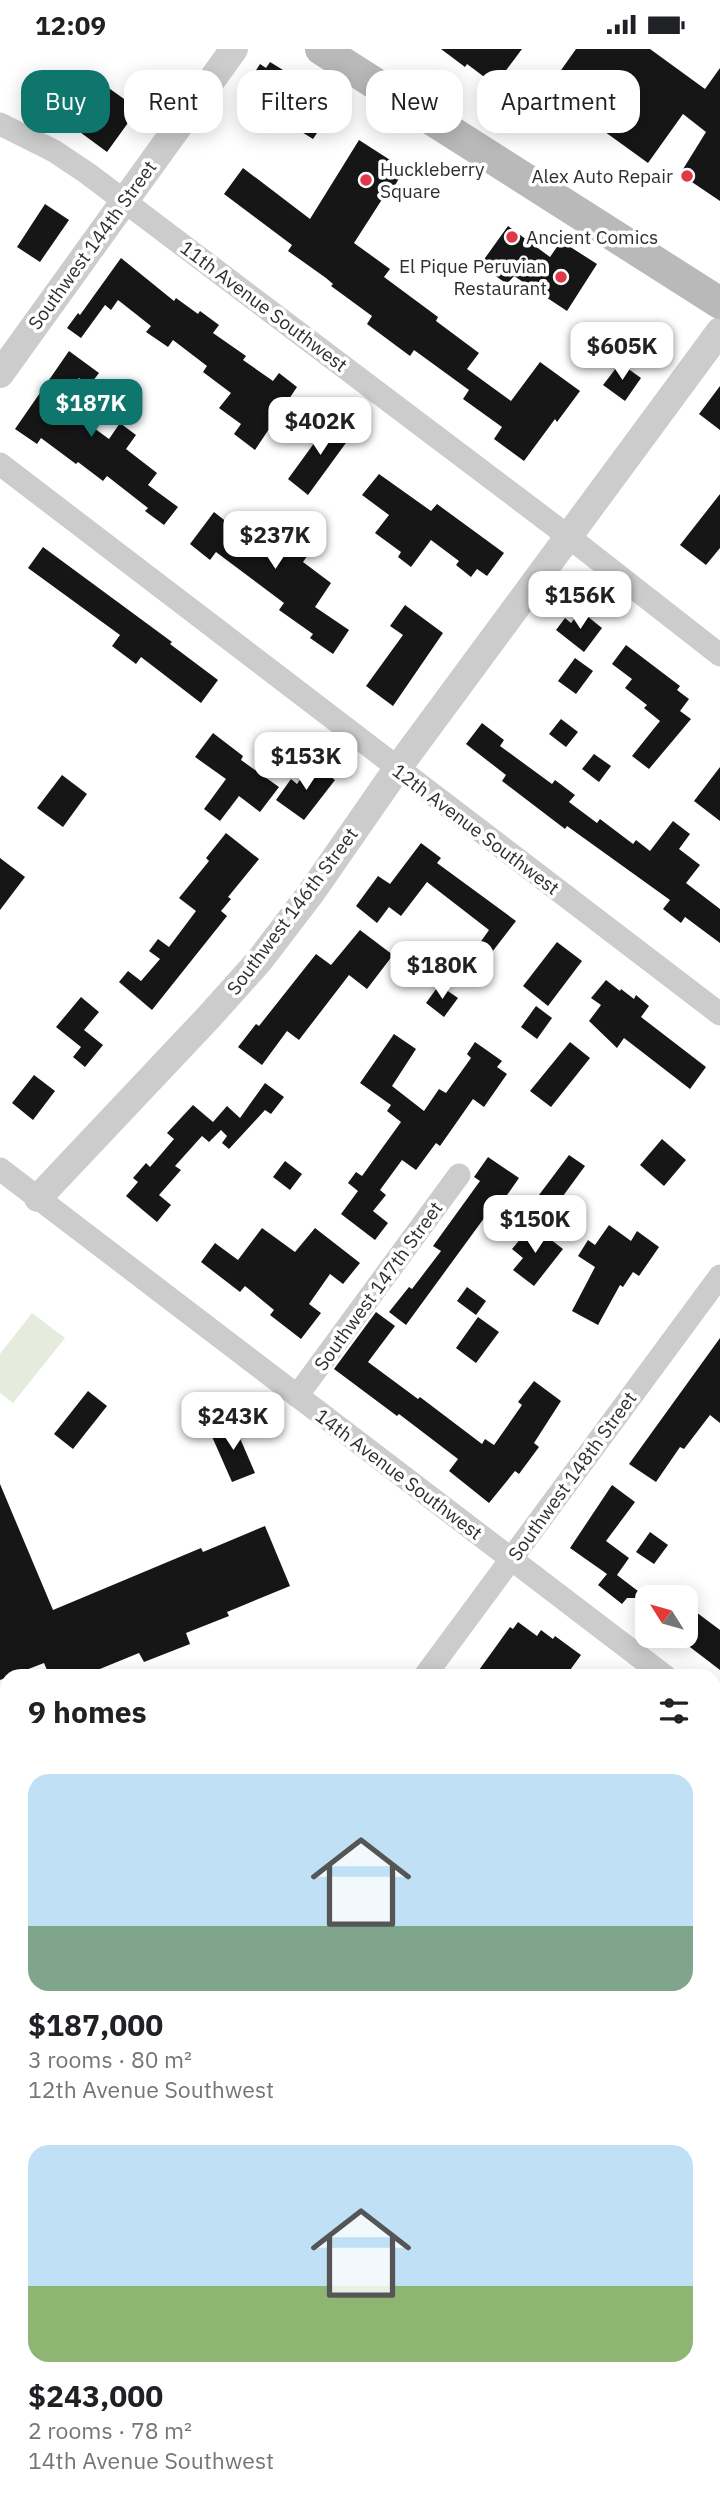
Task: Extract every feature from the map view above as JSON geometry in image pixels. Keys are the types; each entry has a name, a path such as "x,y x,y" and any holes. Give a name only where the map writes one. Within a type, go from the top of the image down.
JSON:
{"main road":[{"path":"321,49 720,303"}],"street":[{"name":"Southwest 144th Street","path":"0,374 234,49"},
{"name":"11th Avenue Southwest","path":"0,124 54,151 124,201 569,537 720,655"},
{"name":"Southwest 146th Street","path":"38,1198 259,961 720,331"},
{"name":"12th Avenue Southwest","path":"0,464 720,1014"},
{"name":"14th Avenue Southwest","path":"0,1169 655,1669"},
{"name":"Southwest 147th Street","path":"298,1397 459,1175"},
{"name":"Southwest 148th Street","path":"430,1669 720,1276"}],"shaded area":[{"path":"32,1313 65,1338 13,1403 0,1393 0,1354"}],"building":[{"path":"441,49 522,49 506,70 477,72 467,64 465,67"},
{"path":"576,49 650,49 705,89 720,68 720,201 680,174 706,132 683,114 648,163 606,133 640,133 640,70 561,70"},
{"path":"270,62 283,70 256,70 260,64 266,68"},
{"path":"110,89 124,99 124,128 107,152 81,133 110,133"},
{"path":"303,133 317,133 313,139"},
{"path":"359,140 401,167 398,171 402,173 354,243 390,269 384,277 438,317 436,321 479,353 467,369 511,401 540,362 580,391 524,461 494,439 502,427 463,399 469,390 414,350 410,356 367,324 372,316 288,251 292,245 224,194 243,168 310,219"},
{"path":"45,204 69,220 40,262 17,247"},
{"path":"508,226 550,257 561,241 597,264 567,311 514,276 507,284 480,265"},
{"path":"121,258 174,301 176,298 219,325 213,333 246,356 243,360 273,381 279,373 297,387 255,450 234,434 241,424 219,408 231,393 203,372 207,366 173,340 168,347 146,332 151,326 118,300 111,310 105,305 81,338 67,328 78,313 80,315"},
{"path":"69,351 99,373 89,386 79,378 61,404 109,439 120,423 136,435 126,449 157,473 148,485 178,507 164,525 145,511 148,508 107,476 103,481 41,438 37,444 15,429"},
{"path":"620,363 641,378 625,401 603,385"},
{"path":"720,386 720,430 699,414"},
{"path":"331,420 351,436 308,495 288,479"},
{"path":"379,474 431,511 437,504 504,553 487,576 477,569 471,577 456,565 459,561 431,540 411,567 398,557 401,552 375,533 389,515 362,495"},
{"path":"720,494 720,548 706,565 680,545"},
{"path":"214,512 246,537 263,513 312,549 303,562 331,583 315,607 349,630 333,654 310,638 313,634 279,610 284,603 216,552 210,560 190,544"},
{"path":"43,547 172,642 170,644 218,680 201,703 141,657 136,664 112,646 120,635 28,568"},
{"path":"405,605 443,633 393,706 366,686 403,635 390,626"},
{"path":"578,614 585,619 587,616 602,628 584,652 556,630 565,618 571,623"},
{"path":"626,645 680,686 677,690 689,699 680,711 691,719 649,769 632,756 660,721 644,708 647,705 625,688 632,679 612,664"},
{"path":"575,658 593,671 576,694 558,681"},
{"path":"561,719 578,732 566,747 549,734"},
{"path":"482,723 504,740 500,746 552,784 555,780 575,795 569,802 597,823 600,819 633,844 636,840 650,851 673,821 690,834 679,849 700,865 686,883 720,909 720,943 685,917 681,923 663,909 670,900 567,826 565,829 502,781 506,775 466,744"},
{"path":"213,733 243,756 241,760 279,787 260,812 239,796 220,821 204,809 226,779 195,757"},
{"path":"594,754 611,766 599,782 582,769"},
{"path":"312,763 335,780 304,820 276,800 291,779 297,784"},
{"path":"720,767 720,821 694,801"},
{"path":"62,775 87,794 63,827 37,808"},
{"path":"226,833 259,859 228,897 231,899 221,911 227,916 152,1010 119,982 128,971 141,981 160,959 149,951 158,939 169,947 196,911 179,898 209,861 206,858"},
{"path":"421,843 441,858 437,863 516,921 489,956 477,947 489,930 427,882 401,916 389,907 377,923 356,906 378,876 390,884"},
{"path":"0,858 25,877 0,910"},
{"path":"360,930 393,955 367,989 349,975 299,1040 287,1031 262,1065 238,1047 256,1024 259,1026 316,954 331,965"},
{"path":"557,942 582,961 548,1006 523,986"},
{"path":"606,980 634,999 636,995 649,1006 641,1017 706,1067 690,1089 624,1038 617,1048 589,1021 601,1005 591,998"},
{"path":"439,985 458,998 444,1017 426,1003"},
{"path":"81,997 99,1012 84,1030 103,1045 85,1067 73,1057 81,1047 56,1027"},
{"path":"536,1006 552,1018 537,1039 521,1027"},
{"path":"394,1034 416,1049 392,1086 424,1111 439,1089 446,1093 471,1058 467,1054 475,1042 502,1061 497,1067 507,1074 484,1107 473,1099 440,1146 436,1143 416,1170 402,1160 380,1190 386,1195 373,1211 388,1223 375,1240 341,1214 358,1191 348,1183 356,1172 362,1176 401,1122 387,1111 391,1105 360,1083"},
{"path":"570,1042 590,1058 551,1107 530,1091"},
{"path":"34,1075 55,1091 33,1120 12,1103"},
{"path":"265,1083 284,1097 271,1114 265,1110 229,1149 222,1143 227,1136 221,1130 209,1142 202,1136 175,1166 181,1170 159,1195 171,1205 157,1222 126,1196 138,1182 133,1178 146,1163 150,1167 174,1139 167,1133 193,1105 213,1122 227,1106 240,1118"},
{"path":"662,1139 686,1160 664,1186 640,1165"},
{"path":"569,1155 585,1166 552,1211 536,1199"},
{"path":"488,1157 519,1178 505,1198 501,1195 406,1325 389,1312 409,1287 412,1289 441,1251 433,1246 480,1181 474,1177"},
{"path":"285,1161 302,1174 290,1190 273,1177"},
{"path":"532,1225 563,1249 534,1286 513,1270 523,1258 512,1249"},
{"path":"609,1225 631,1241 637,1231 659,1247 639,1276 633,1272 623,1287 620,1285 598,1325 572,1311 595,1267 578,1256 588,1240 595,1245"},
{"path":"262,1228 295,1252 315,1228 360,1263 343,1284 330,1274 309,1304 321,1313 301,1339 270,1315 274,1310 245,1286 240,1292 201,1262 215,1243 238,1260"},
{"path":"467,1287 486,1301 476,1315 457,1301"},
{"path":"376,1312 395,1326 368,1362 482,1444 485,1439 494,1445 522,1405 518,1402 534,1381 561,1401 534,1443 539,1447 519,1474 515,1471 489,1503 449,1471 458,1459 334,1369"},
{"path":"478,1317 499,1332 476,1363 456,1348"},
{"path":"720,1338 720,1423 710,1415 684,1449 680,1447 656,1482 629,1464"},
{"path":"88,1391 107,1406 73,1449 54,1434"},
{"path":"233,1422 255,1473 232,1482 210,1432"},
{"path":"0,1484 53,1610 201,1548 203,1552 265,1526 290,1586 227,1612 229,1616 186,1633 190,1644 144,1662 139,1653 100,1669 47,1669 44,1663 28,1669 0,1669"},
{"path":"612,1485 635,1502 606,1541 629,1558 617,1575 635,1589 635,1598 627,1598 622,1604 598,1585 607,1574 570,1548"},
{"path":"650,1532 668,1545 654,1564 636,1552"},
{"path":"698,1614 720,1630 719,1669 693,1649 698,1649"},
{"path":"518,1622 537,1636 541,1630 553,1639 555,1636 581,1655 571,1669 480,1669 510,1627 513,1629"}],"place":[{"name":"Alex Auto Repair","path":"687,176"},
{"name":"Huckleberry Square","path":"366,180"},
{"name":"Ancient Comics","path":"512,237"},
{"name":"El Pique Peruvian Restaurant","path":"561,277"}]}
